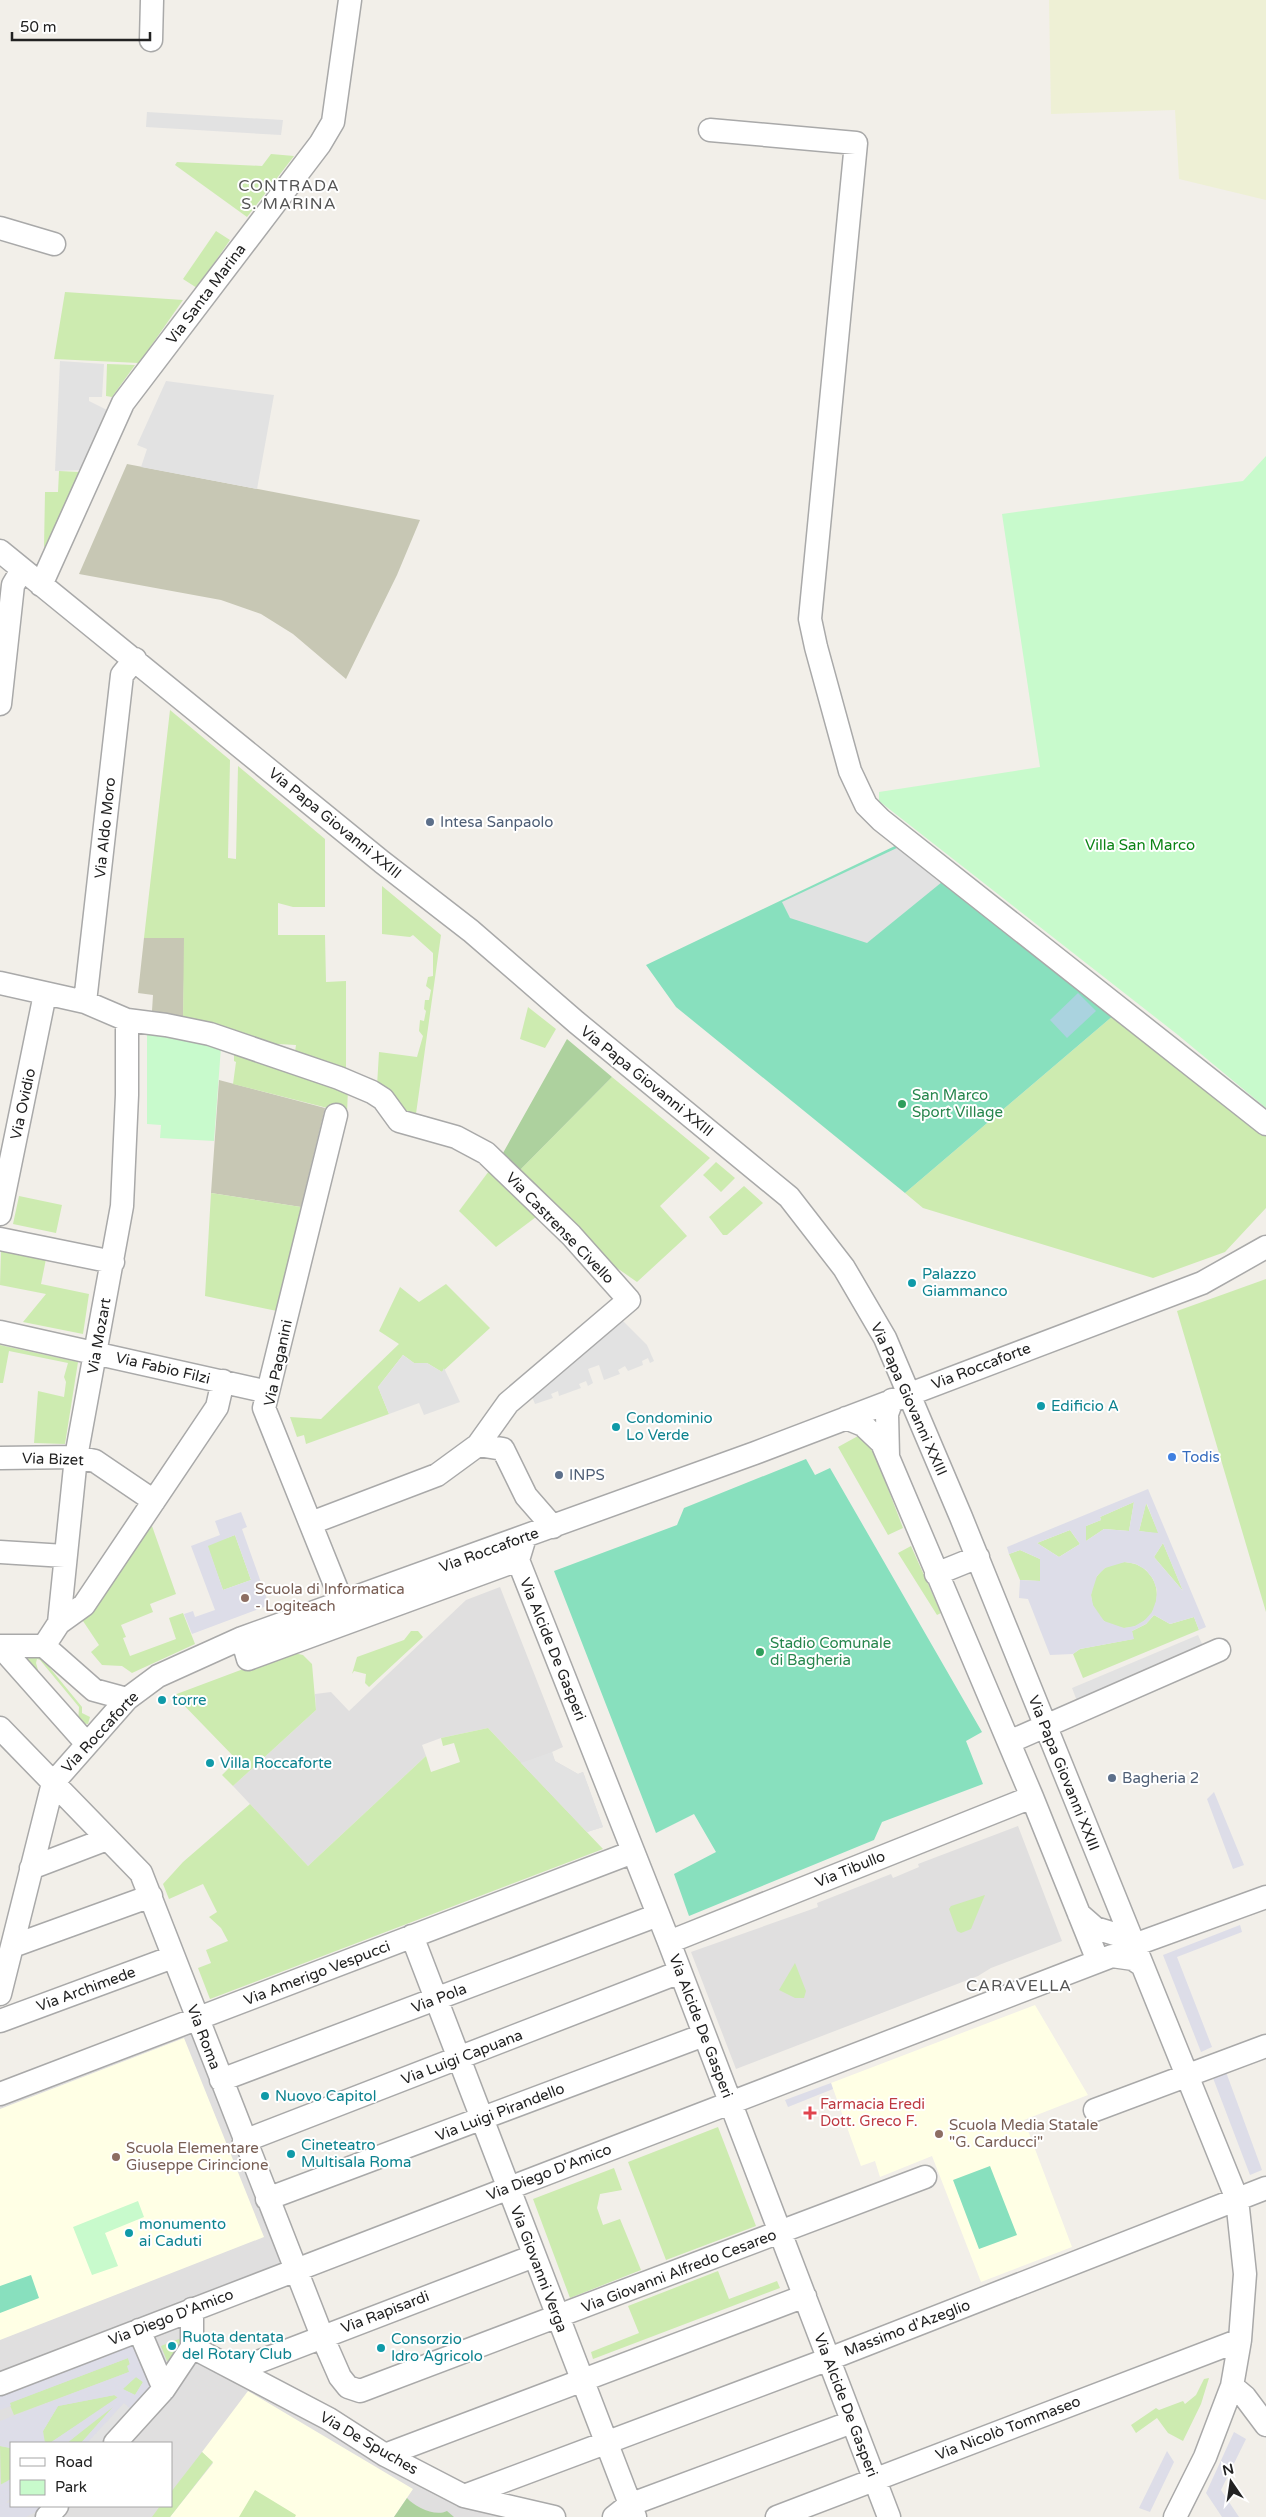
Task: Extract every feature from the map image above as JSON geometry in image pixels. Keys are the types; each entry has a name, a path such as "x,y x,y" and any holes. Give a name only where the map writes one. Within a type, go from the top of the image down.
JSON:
{"street":[{"path":"151,40 152,0"},
{"name":"Via Santa Marina","path":"41,584 123,403 320,144 333,122 350,0"},
{"path":"710,130 856,143 810,619 834,714 859,794 866,806 880,820 1266,1124"},
{"path":"0,228 54,244"},
{"name":"Via Papa Giovanni XXIII","path":"0,551 382,862 471,931 576,1022 789,1197 844,1268 885,1338 900,1396 978,1556 1237,2199 1244,2274 1240,2340 1232,2386 1205,2456 1175,2517"},
{"path":"0,704 13,585 22,570"},
{"name":"Via Aldo Moro","path":"85,1002 122,675 135,659"},
{"path":"0,984 85,1002 127,1020"},
{"name":"Via Ovidio","path":"0,1214 46,994"},
{"name":"Via Mozart","path":"44,1646 59,1623 67,1563 65,1556 76,1457 122,1206 127,1094 127,1020"},
{"name":"Via Castrense Civello","path":"127,1020 166,1025 210,1034 339,1078 383,1099 399,1121 456,1137 486,1153 571,1235 629,1300 508,1403 478,1445 436,1475 311,1523"},
{"name":"Via Paganini","path":"336,1115 264,1408 311,1523 337,1612"},
{"path":"0,1239 112,1262"},
{"name":"Via Roccaforte","path":"0,1994 52,1783 127,1699 158,1676 242,1638 337,1612 525,1537 1202,1283 1266,1246"},
{"name":"Via Fabio Filzi","path":"0,1332 268,1392"},
{"path":"59,1623 84,1605 217,1407 222,1381"},
{"path":"888,1456 888,1414 900,1396"},
{"path":"846,1418 872,1432 882,1443 936,1574 1032,1796 1098,1961"},
{"path":"478,1445 503,1449 526,1496 553,1527"},
{"name":"Via Bizet","path":"0,1458 76,1457 95,1461 154,1501"},
{"name":"Via Alcide De Gasperi","path":"525,1537 518,1560 669,1942 889,2517"},
{"path":"0,1552 65,1556"},
{"path":"936,1574 978,1556"},
{"path":"337,1612 518,1560"},
{"path":"0,1646 44,1646 94,1690 127,1699"},
{"path":"0,1646 87,1744"},
{"path":"1009,1742 1219,1650"},
{"name":"Via Roma","path":"0,1728 107,1839 127,1856 141,1873 220,2080 322,2336 340,2378 348,2387"},
{"name":"Via Tibullo","path":"669,1942 1032,1796"},
{"path":"31,1868 107,1839"},
{"name":"Via Amerigo Vespucci","path":"0,2094 634,1852"},
{"path":"13,1946 151,1896"},
{"path":"1079,1914 1095,1928 1136,1950 1266,1897"},
{"name":"Via Pola","path":"220,2080 658,1916"},
{"name":"Via Giovanni Verga","path":"412,1936 606,2444 626,2513"},
{"name":"Via Diego D'Amico","path":"0,2384 296,2268 1098,1961 1112,1956 1133,1959 1136,1950"},
{"name":"Via Archimede","path":"0,2021 173,1957"},
{"name":"Via Luigi Capuana","path":"244,2141 680,1972"},
{"name":"Via Luigi Pirandello","path":"268,2199 704,2035"},
{"path":"1095,2110 1187,2078 1266,2046"},
{"name":"Via Giovanni Alfredo Cesareo","path":"348,2387 360,2391 925,2177"},
{"name":"Massimo d'Azeglio","path":"470,2504 606,2444 1266,2188"},
{"name":"Via Rapisardi","path":"237,2370 534,2256"},
{"path":"385,2455 805,2296"},
{"path":"116,2442 164,2390 192,2347 192,2310"},
{"path":"139,2330 164,2390"},
{"name":"Via Nicolò Tommaseo","path":"777,2517 1240,2340"},
{"name":"Via De Spuches","path":"192,2347 329,2419 385,2455 470,2504 554,2517"},
{"path":"1232,2386 1245,2397 1266,2425"},
{"path":"626,2513 852,2422"},
{"path":"47,2517 56,2507"}],"shaded area":[{"path":"1049,0 1266,0 1266,200 1179,179 1175,110 1051,114"},
{"path":"147,112 283,120 281,135 146,127"},
{"path":"60,361 104,364 102,397 89,397 89,401 111,412 85,470 55,471"},
{"path":"166,381 274,395 257,489 141,467 147,449 137,445"},
{"path":"127,464 420,520 397,575 346,679 293,634 261,614 221,600 79,574"},
{"path":"899,847 942,882 867,943 790,918 782,902"},
{"path":"144,938 185,938 183,1019 152,1011 153,995 138,993"},
{"path":"219,1080 325,1108 301,1207 211,1193"},
{"path":"623,1321 647,1345 654,1361 650,1363 648,1358 642,1361 643,1365 628,1371 625,1366 618,1370 620,1374 604,1380 599,1365 588,1369 593,1383 588,1386 586,1381 579,1384 581,1388 559,1396 558,1391 551,1394 553,1398 535,1404 530,1392"},
{"path":"403,1355 414,1363 427,1363 442,1372 444,1368 460,1402 424,1415 419,1403 389,1414 378,1387"},
{"path":"1148,1489 1206,1627 1199,1630 1194,1617 1170,1624 1154,1615 1146,1624 1132,1631 1134,1639 1080,1649 1073,1654 1050,1655 1028,1599 1019,1598 1020,1580 1040,1581 1040,1559 1020,1550 1009,1554 1007,1547","holes":["1134,1502 1129,1531 1104,1529 1086,1541 1086,1526 1101,1520 1100,1517","1146,1504 1147,1504 1158,1533 1139,1531","1070,1530 1080,1544 1059,1557 1037,1543","1163,1543 1183,1591 1154,1557","1125,1562 1136,1564 1146,1570 1153,1579 1157,1590 1152,1612 1145,1620 1135,1626 1124,1628 1104,1621 1093,1605 1091,1595 1097,1576 1105,1568"]},
{"path":"241,1512 247,1527 242,1529 269,1605 192,1634 184,1614 193,1611 195,1617 215,1610 191,1546 220,1535 215,1521","holes":["235,1535 251,1580 223,1590 208,1546"]},
{"path":"500,1587 563,1747 552,1752 555,1761 578,1774 583,1772 603,1827 587,1832 488,1728 441,1738 422,1745 426,1756 308,1866 233,1786 316,1710 315,1694 331,1692 349,1711 466,1600"},
{"path":"1198,1635 1204,1648 1077,1701 1072,1688"},
{"path":"552,1752 555,1761 578,1774 583,1772 603,1827 587,1832 521,1763"},
{"path":"1214,1792 1244,1865 1233,1869 1207,1799"},
{"path":"1018,1826 1062,1941 991,1968 978,1976 736,2069 691,1952 818,1907 817,1903 891,1874 893,1878 919,1867 918,1864"},
{"path":"1240,1925 1242,1932 1177,1957 1212,2047 1201,2052 1163,1955"},
{"name":"Scuola Media Statale \"G. Carducci\"","path":"1035,2005 1088,2095 1024,2120 1072,2247 981,2282 932,2156 880,2177 875,2161 861,2166 831,2083"},
{"path":"194,2026 288,2268 195,2303 210,2351 372,2453 529,2517 0,2517 0,2099"},
{"name":"Scuola Elementare Giuseppe Cirincione","path":"184,2038 264,2237 0,2340 0,2109"},
{"path":"1226,2072 1262,2170 1250,2175 1213,2078"},
{"path":"831,2083 833,2089 788,2107 785,2100"},
{"path":"134,2340 156,2384 134,2412 124,2403 88,2442 82,2442 113,2407 68,2442 51,2442 118,2397 115,2395 58,2406 43,2431 45,2442 10,2442 10,2448 0,2446 0,2421 129,2372 127,2366 130,2364 128,2358 10,2403 11,2406 0,2410 0,2392","holes":["136,2377 143,2382 135,2395 123,2389"]},
{"path":"248,2391 413,2489 394,2517 170,2517 213,2463 202,2452"},
{"path":"124,2403 134,2412 106,2442 88,2442"},
{"path":"1234,2432 1246,2439 1221,2490 1239,2517 1222,2517 1206,2493"},
{"path":"1167,2451 1174,2462 1150,2512 1139,2508"},
{"path":"10,2480 10,2498 6,2503 10,2502 10,2507 46,2507 26,2517 0,2517 0,2485"}],"green space":[{"path":"271,154 294,156 247,217 175,165 177,162 262,166"},
{"path":"216,231 230,240 197,288 183,279"},
{"path":"65,292 183,300 139,363 54,359"},
{"path":"107,364 135,365 112,397 106,396"},
{"name":"Villa San Marco","path":"1266,456 1266,1108 1178,1035 879,801 879,792 1040,767 1002,514 1243,481"},
{"path":"59,471 79,472 78,480 44,548 45,492 58,492"},
{"path":"170,710 230,760 228,858 236,859 238,766 325,839 325,907 293,907 278,903 278,935 325,935 326,982 346,981 346,1074 294,1058 296,1045 278,1044 278,1053 183,1019 184,938 144,938"},
{"name":"San Marco Sport Village","path":"899,844 1114,1015 905,1193 676,1007 646,965"},
{"path":"382,886 441,935 415,1121 377,1086 379,1052 417,1057 423,1036 419,1031 420,1020 424,1021 426,1011 424,1009 425,1000 429,1000 431,990 426,986 428,977 433,976 433,953 413,935 410,937 382,934"},
{"path":"528,1007 556,1029 545,1048 520,1039"},
{"path":"1114,1015 1266,1135 1266,1208 1225,1252 1153,1278 923,1208 905,1193"},
{"path":"147,1034 221,1047 214,1141 160,1138 161,1125 147,1124"},
{"path":"567,1039 612,1077 519,1171 503,1153"},
{"path":"234,1053 348,1089 347,1113 233,1084 236,1062 234,1061"},
{"path":"612,1077 710,1158 660,1206 687,1236 637,1282 604,1259 519,1171"},
{"path":"716,1162 735,1178 721,1192 703,1175"},
{"path":"489,1171 536,1217 496,1247 459,1211"},
{"path":"744,1186 763,1203 727,1235 723,1235 709,1217"},
{"path":"211,1193 301,1207 277,1311 205,1296"},
{"path":"19,1196 62,1205 56,1233 13,1224"},
{"path":"1,1250 46,1259 41,1284 89,1294 83,1334 23,1322 46,1294 0,1285"},
{"path":"1266,1279 1266,1612 1177,1311"},
{"path":"446,1284 490,1328 442,1372 427,1363 414,1363 403,1355 378,1387 389,1414 306,1444 304,1435 297,1437 290,1417 321,1419 399,1344 379,1331 400,1287 419,1302"},
{"path":"0,1345 78,1362 65,1444 34,1443 38,1391 64,1397 66,1382 64,1377 68,1363 9,1351 3,1383 0,1383"},
{"path":"858,1436 870,1447 876,1457 903,1528 888,1535 838,1447"},
{"name":"Stadio Comunale di Bagheria","path":"806,1459 815,1475 830,1468 982,1732 966,1741 983,1784 882,1822 874,1840 689,1916 674,1874 716,1852 694,1814 656,1833 554,1571 677,1525 684,1508"},
{"path":"1134,1502 1129,1531 1104,1529 1086,1541 1086,1526 1101,1520 1100,1517"},
{"path":"1146,1503 1159,1534 1139,1531"},
{"path":"152,1526 176,1594 150,1604 153,1612 121,1625 126,1637 123,1638 130,1656 176,1639 169,1618 183,1613 195,1644 132,1673 122,1666 102,1665 91,1652 99,1645 79,1615 145,1528"},
{"path":"1070,1530 1080,1544 1059,1557 1037,1543"},
{"path":"235,1535 251,1580 223,1590 207,1545"},
{"path":"1163,1543 1183,1591 1154,1557"},
{"path":"911,1546 941,1613 937,1615 898,1553"},
{"path":"1020,1550 1040,1559 1040,1581 1020,1580 1009,1554"},
{"path":"1124,1562 1137,1565 1147,1572 1154,1582 1157,1595 1154,1608 1147,1618 1137,1625 1124,1628 1111,1625 1101,1618 1094,1608 1091,1595 1094,1582 1101,1572 1111,1565"},
{"path":"1154,1615 1170,1624 1194,1617 1199,1630 1083,1678 1073,1654 1080,1649 1133,1639 1132,1631 1146,1624"},
{"path":"411,1631 418,1631 423,1637 369,1687 365,1683 366,1674 354,1671 352,1674 357,1657 404,1640"},
{"path":"36,1651 82,1707 82,1713 90,1717 88,1724 78,1723 79,1707 40,1660 37,1659 36,1663 38,1670 32,1673 25,1660 26,1656"},
{"path":"289,1652 303,1655 312,1664 316,1710 233,1786 222,1775 237,1760 174,1695"},
{"path":"488,1728 603,1849 210,1999 198,1968 211,1963 206,1950 228,1941 221,1928 209,1917 217,1912 203,1884 169,1899 163,1884 183,1862 250,1804 308,1866 426,1756 431,1772 460,1762 454,1743 443,1746 441,1738"},
{"path":"985,1895 971,1929 961,1933 957,1931 949,1909 951,1906"},
{"path":"795,1963 806,1991 804,1998 795,1998 779,1990"},
{"path":"718,2127 756,2226 666,2260 628,2162"},
{"path":"990,2166 1017,2235 979,2249 953,2180"},
{"path":"614,2168 622,2190 600,2194 597,2208 603,2225 620,2219 641,2270 570,2298 533,2199"},
{"path":"138,2201 144,2217 105,2233 118,2266 92,2275 73,2227"},
{"path":"718,2271 729,2299 777,2281 780,2288 593,2359 591,2352 639,2333 628,2306"},
{"path":"31,2275 39,2298 0,2313 0,2286"},
{"path":"184,2337 170,2360 167,2361 161,2346"},
{"path":"128,2358 129,2372 14,2415 9,2403"},
{"path":"136,2377 143,2382 135,2395 122,2389"},
{"path":"1209,2378 1201,2404 1183,2441 1168,2433 1157,2418 1136,2433 1131,2425 1156,2408 1159,2410 1183,2401 1185,2404 1196,2395 1204,2379"},
{"path":"114,2395 118,2398 52,2442 43,2441 43,2431 58,2406"},
{"path":"114,2406 82,2442 68,2442 109,2408"},
{"path":"0,2446 10,2448 10,2480 1,2486"},
{"path":"202,2452 213,2462 170,2517 152,2517 159,2507 172,2507 172,2491"},
{"path":"255,2490 296,2515 295,2517 239,2517"},
{"path":"407,2498 415,2505 426,2510 437,2513 447,2511 454,2517 394,2517"}],"water":[{"path":"1078,993 1096,1011 1067,1038 1050,1020"}],"place":[{"name":"Intesa Sanpaolo","path":"430,822"},
{"name":"San Marco Sport Village","path":"902,1104"},
{"name":"Palazzo Giammanco","path":"912,1283"},
{"name":"Edificio A","path":"1041,1406"},
{"name":"Condominio Lo Verde","path":"616,1427"},
{"name":"Todis","path":"1172,1457"},
{"name":"INPS","path":"559,1475"},
{"name":"Scuola di Informatica - Logiteach","path":"245,1598"},
{"name":"Stadio Comunale di Bagheria","path":"760,1652"},
{"name":"torre","path":"162,1700"},
{"name":"Villa Roccaforte","path":"210,1763"},
{"name":"Bagheria 2","path":"1112,1778"},
{"name":"Nuovo Capitol","path":"265,2096"},
{"name":"Farmacia Eredi Dott. Greco F.","path":"810,2113"},
{"name":"Scuola Media Statale \"G. Carducci\"","path":"939,2134"},
{"name":"Cineteatro Multisala Roma","path":"291,2154"},
{"name":"Scuola Elementare Giuseppe Cirincione","path":"116,2157"},
{"name":"monumento ai Caduti","path":"129,2233"},
{"name":"Ruota dentata del Rotary Club","path":"172,2346"},
{"name":"Consorzio Idro Agricolo","path":"381,2348"}],"district":[{"name":"CONTRADA S. MARINA","path":"289,194"},
{"name":"CARAVELLA","path":"1019,1985"}]}
